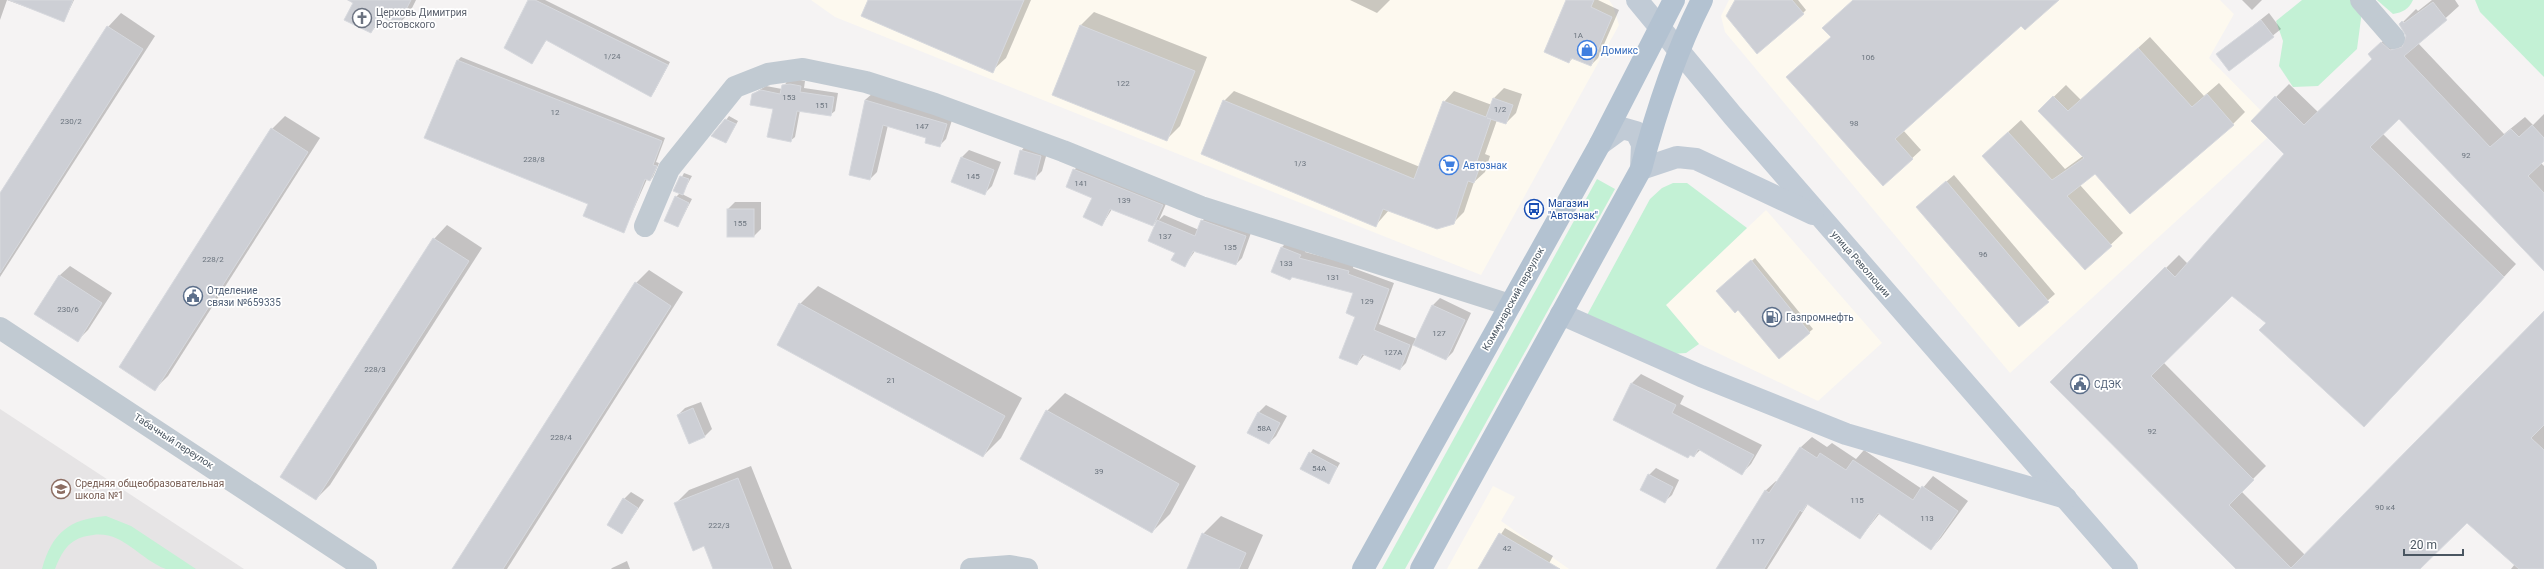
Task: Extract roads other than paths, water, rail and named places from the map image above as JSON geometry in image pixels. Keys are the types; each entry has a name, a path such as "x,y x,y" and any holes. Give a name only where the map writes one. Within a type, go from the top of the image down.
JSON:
{"main road":[{"name":"улица Революции","path":"1637,0 1678,52 1821,218 2128,569"},
{"name":"Коммунарский переулок","path":"1363,569 1600,144 1674,0"},
{"path":"1421,569 1640,169 1652,127 1678,52 1702,0"},
{"path":"1600,144 1622,128 1636,132 1642,144 1640,169"},
{"path":"1640,169 1677,157 1696,159 1821,218"},
{"path":"1561,314 1701,376 1846,434 2066,498"}],"street":[{"path":"2361,0 2394,38"},
{"path":"645,226 669,168 735,87 768,74 803,69 866,82 935,104 1063,150 1201,207 1510,305"},
{"name":"Табачный переулок","path":"0,328 366,569"},
{"path":"971,569 1010,566 1027,569"}],"place":[{"name":"Церковь Димитрия Ростовского","path":"362,18"},
{"name":"Домикс","path":"1587,50"},
{"name":"Автознак","path":"1449,165"},
{"name":"Магазин \"Автознак\"","path":"1534,209"},
{"name":"Отделение связи №659335","path":"193,296"},
{"name":"Газпромнефть","path":"1772,317"},
{"name":"СДЭК","path":"2080,384"},
{"name":"Средняя общеобразовательная школа №1","path":"61,489"}]}
